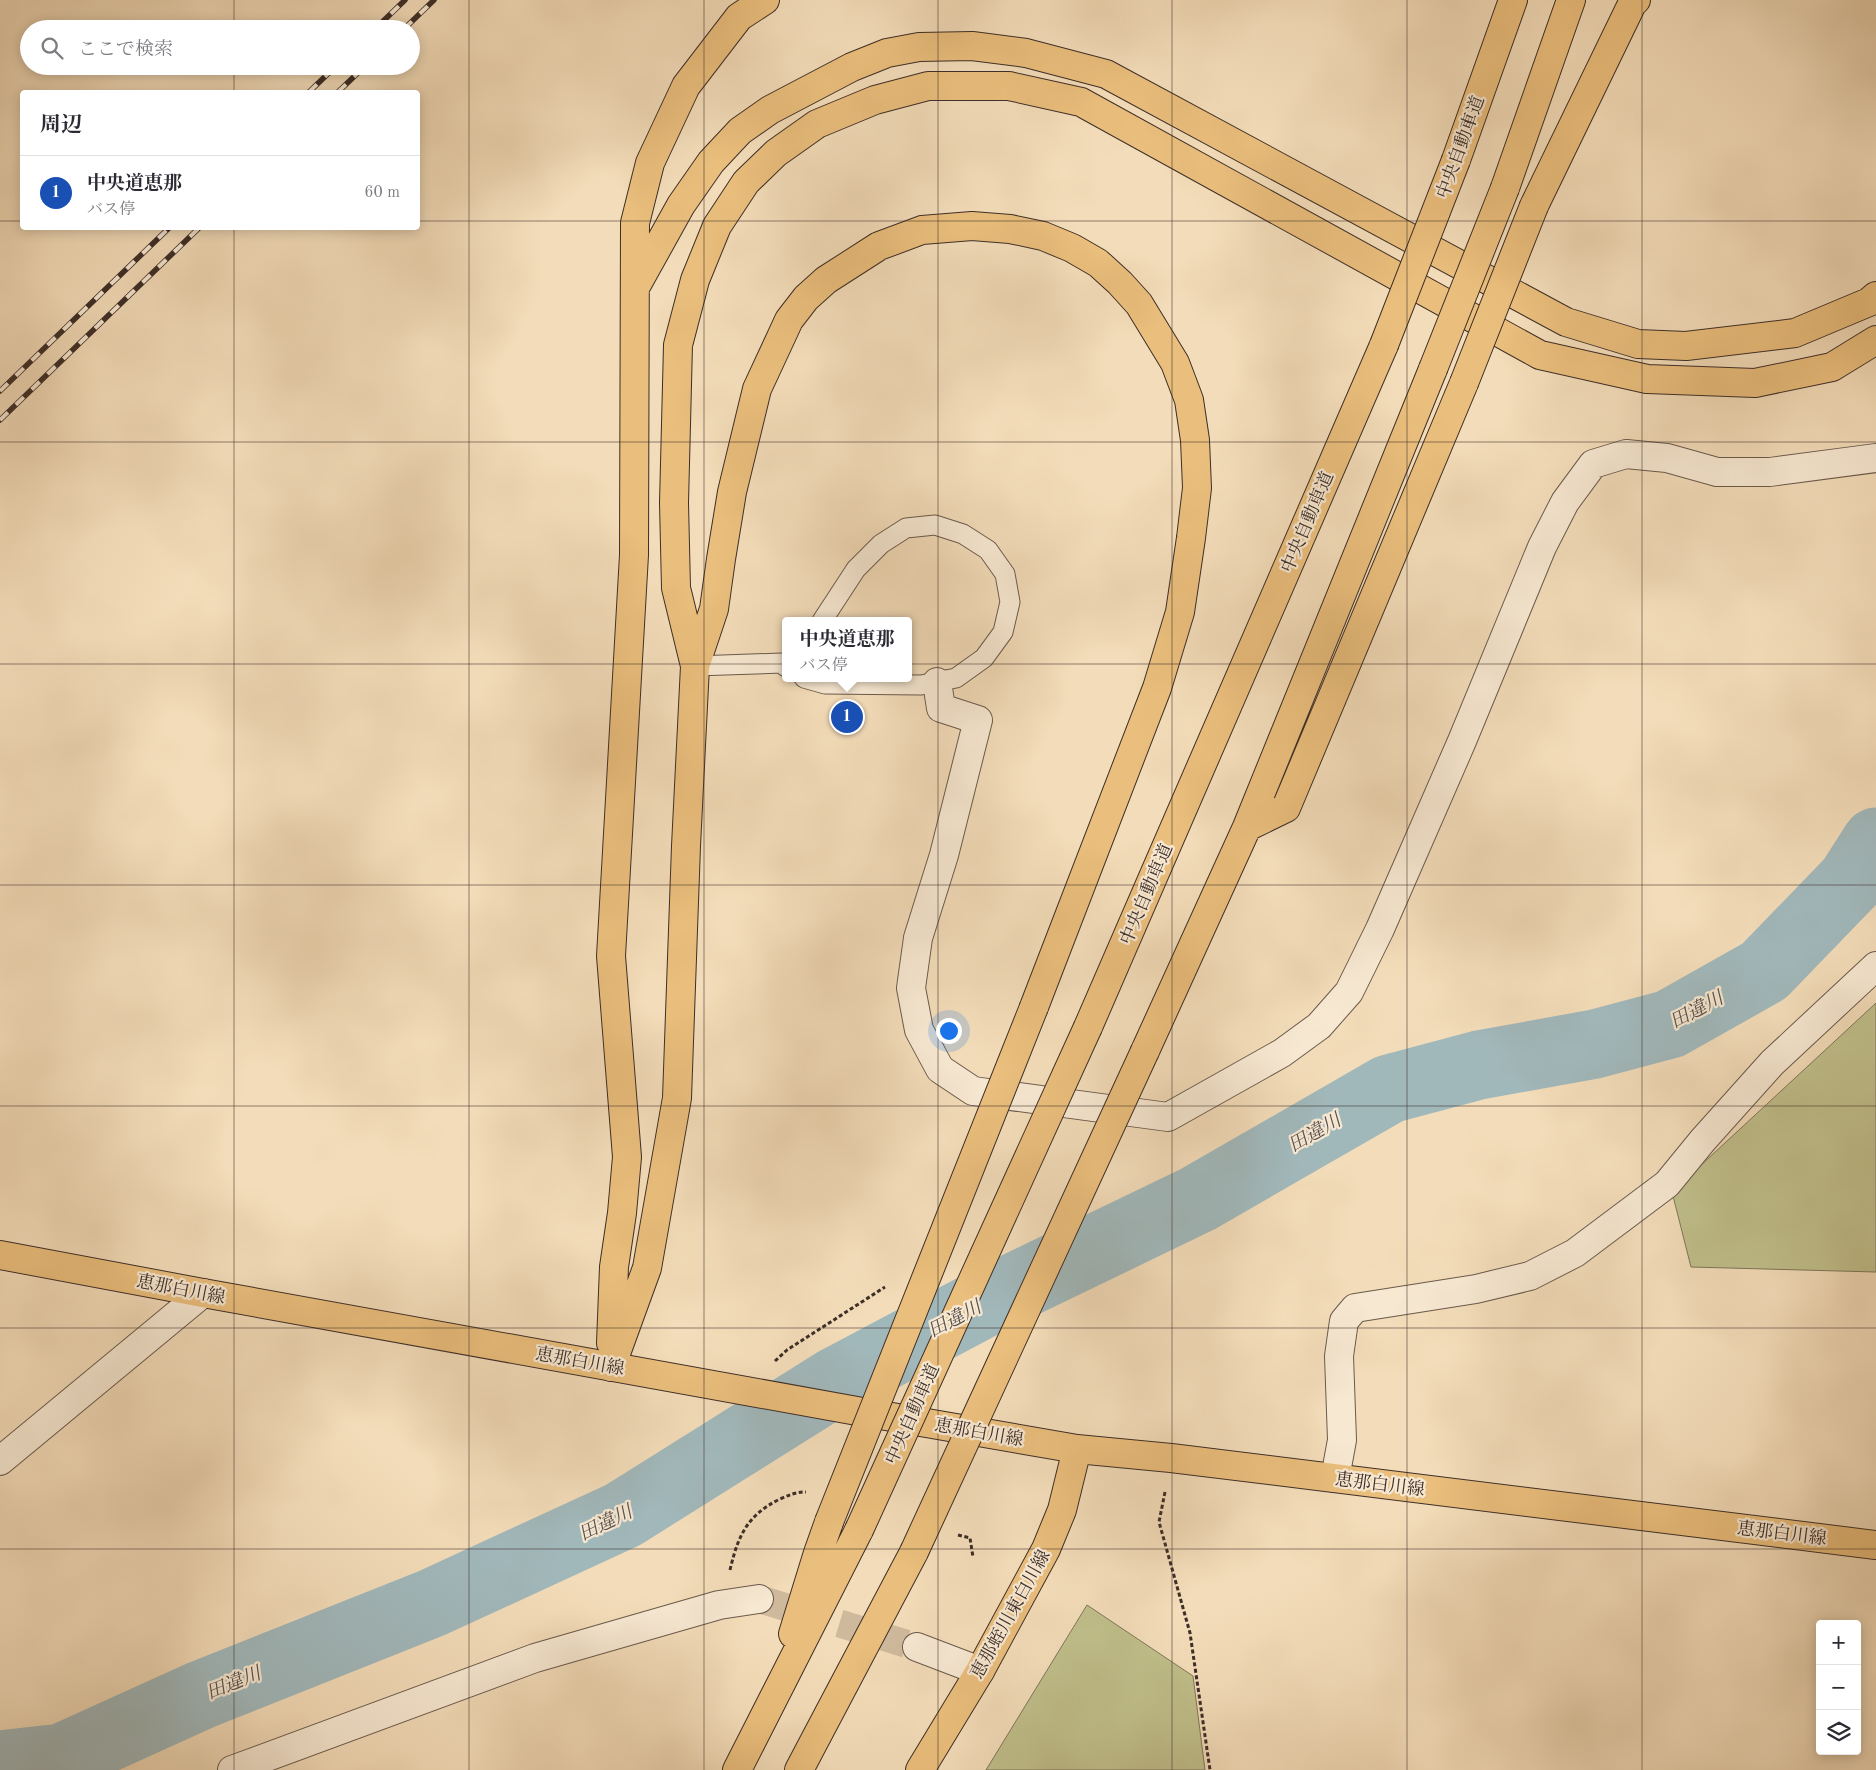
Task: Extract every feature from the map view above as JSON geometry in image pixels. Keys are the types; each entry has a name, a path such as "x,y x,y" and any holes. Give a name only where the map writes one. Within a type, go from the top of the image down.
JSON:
{"main road":[{"path":"611,1367 614,1267 622,1213 627,1157 611,956 634,555 636,224 650,163 686,86 739,17 765,0"},
{"name":"中央自動車道","path":"737,1770 772,1705 860,1530 1088,1027 1384,345 1456,160 1513,0"},
{"path":"799,1770 914,1552 1247,827 1505,188 1571,0"},
{"path":"1247,827 1286,808 1464,383 1534,206 1632,4 1636,0"},
{"path":"636,286 680,205 710,162 740,131 770,110 811,88 852,67 887,53 919,47 972,46 1026,53 1106,74 1566,322 1638,344 1686,346 1795,333 1869,302 1876,296"},
{"path":"695,666 676,588 674,503 678,344 695,280 717,226 746,182 776,153 817,124 874,100 928,86 1009,86 1081,102 1540,354 1647,379 1755,383 1832,367 1876,340"},
{"path":"611,1367 647,1268 677,1098 695,666 714,609 732,492 757,389 789,320 806,298 826,280 879,246 922,230 972,226 1010,229 1043,236 1098,263 1120,283 1138,304 1175,364 1189,400 1195,440 1197,488 1180,612 1157,688 1034,1006 818,1553 772,1705"},
{"name":"恵那白川線","path":"0,1255 203,1294 765,1393 857,1411 1077,1448 1876,1545"},
{"name":"恵那蛭川東白川線","path":"920,1770 980,1671 1046,1549 1062,1510 1077,1448"}],"street":[{"path":"937,682 941,708 978,720 944,855 918,938 911,988 920,1030 940,1069 974,1091 1168,1117 1282,1053 1319,1026 1348,992 1380,929 1462,741 1542,547 1565,502 1593,464 1626,454 1667,458 1717,472 1770,472 1876,458"},
{"path":"1335,1478 1342,1440 1339,1356 1341,1338 1344,1321 1355,1308 1476,1289 1530,1276 1575,1253 1666,1184 1772,1063 1876,966"},
{"path":"0,1462 203,1294"},
{"path":"232,1770 535,1658 719,1605 759,1599"},
{"path":"917,1647 980,1671"}],"lane":[{"path":"818,682 825,684 921,685 956,678 984,658 1003,632 1010,602 1006,574 988,550 963,534 935,525 906,528 881,544 856,569 825,617"},
{"path":"695,666 782,663"}],"path":[{"path":"765,1393 771,1365 787,1350 887,1286"},
{"path":"1171,1458 1159,1522 1190,1633 1210,1770"}],"shaded area":[{"path":"1876,1003 1876,1272 1691,1267 1672,1192"},
{"path":"1087,1605 1193,1676 1205,1770 986,1770"}],"waterway":[{"name":"田違川","path":"0,1765 62,1758 201,1695 432,1603 623,1515 835,1382 995,1297 1198,1199 1389,1089 1479,1065 1595,1044 1670,1024 1764,971 1851,881 1876,842"}],"tunnel":[{"path":"759,1599 917,1647"}],"railway":[{"path":"384,20 405,0"},
{"path":"413,20 434,0"},
{"path":"311,90 327,75"},
{"path":"340,90 356,75"},
{"path":"0,391 167,230"},
{"path":"0,420 197,230"}],"place":[{"name":"中央道恵那","path":"847,717"}]}
